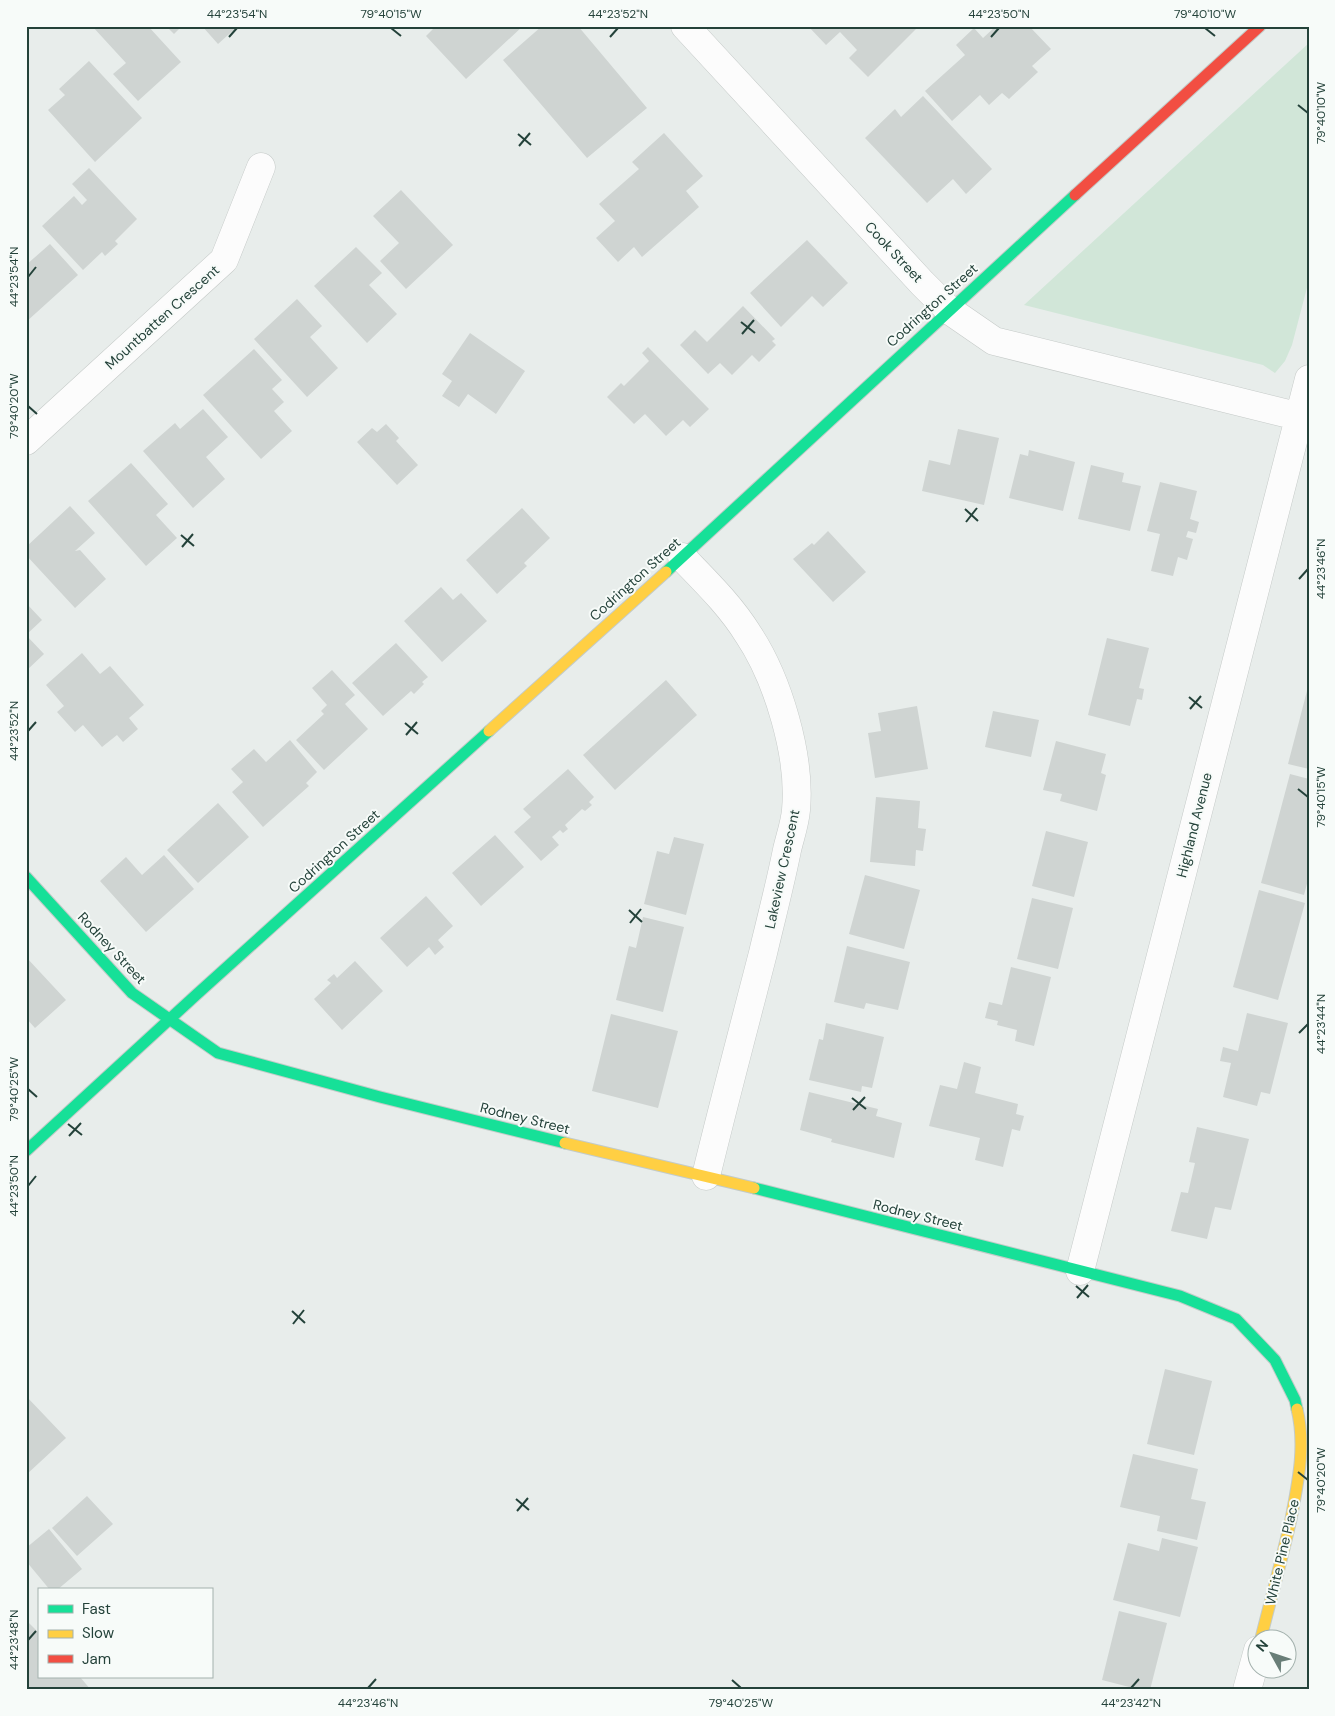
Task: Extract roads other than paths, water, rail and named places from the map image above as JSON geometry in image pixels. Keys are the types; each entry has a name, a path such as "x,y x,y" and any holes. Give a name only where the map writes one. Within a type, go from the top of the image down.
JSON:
{"street":[{"name":"Cook Street","path":"684,26 922,283 949,310 994,341 1304,417"},
{"name":"Codrington Street","path":"26,1151 682,557 1260,26"},
{"name":"Mountbatten Crescent","path":"26,440 224,260 261,167"},
{"name":"Highland Avenue","path":"1080,1271 1304,417 1309,379"},
{"name":"Lakeview Crescent","path":"682,557 714,589 748,634 765,665 777,692 786,724 795,780 796,810 778,893 706,1176"},
{"name":"Rodney Street","path":"26,877 132,993 218,1053 399,1102 656,1166 706,1176 1080,1271"},
{"name":"White Pine Place","path":"1080,1271 1180,1296 1236,1319 1275,1360 1296,1400 1301,1425 1302,1452 1296,1493 1284,1550 1264,1628"}]}
